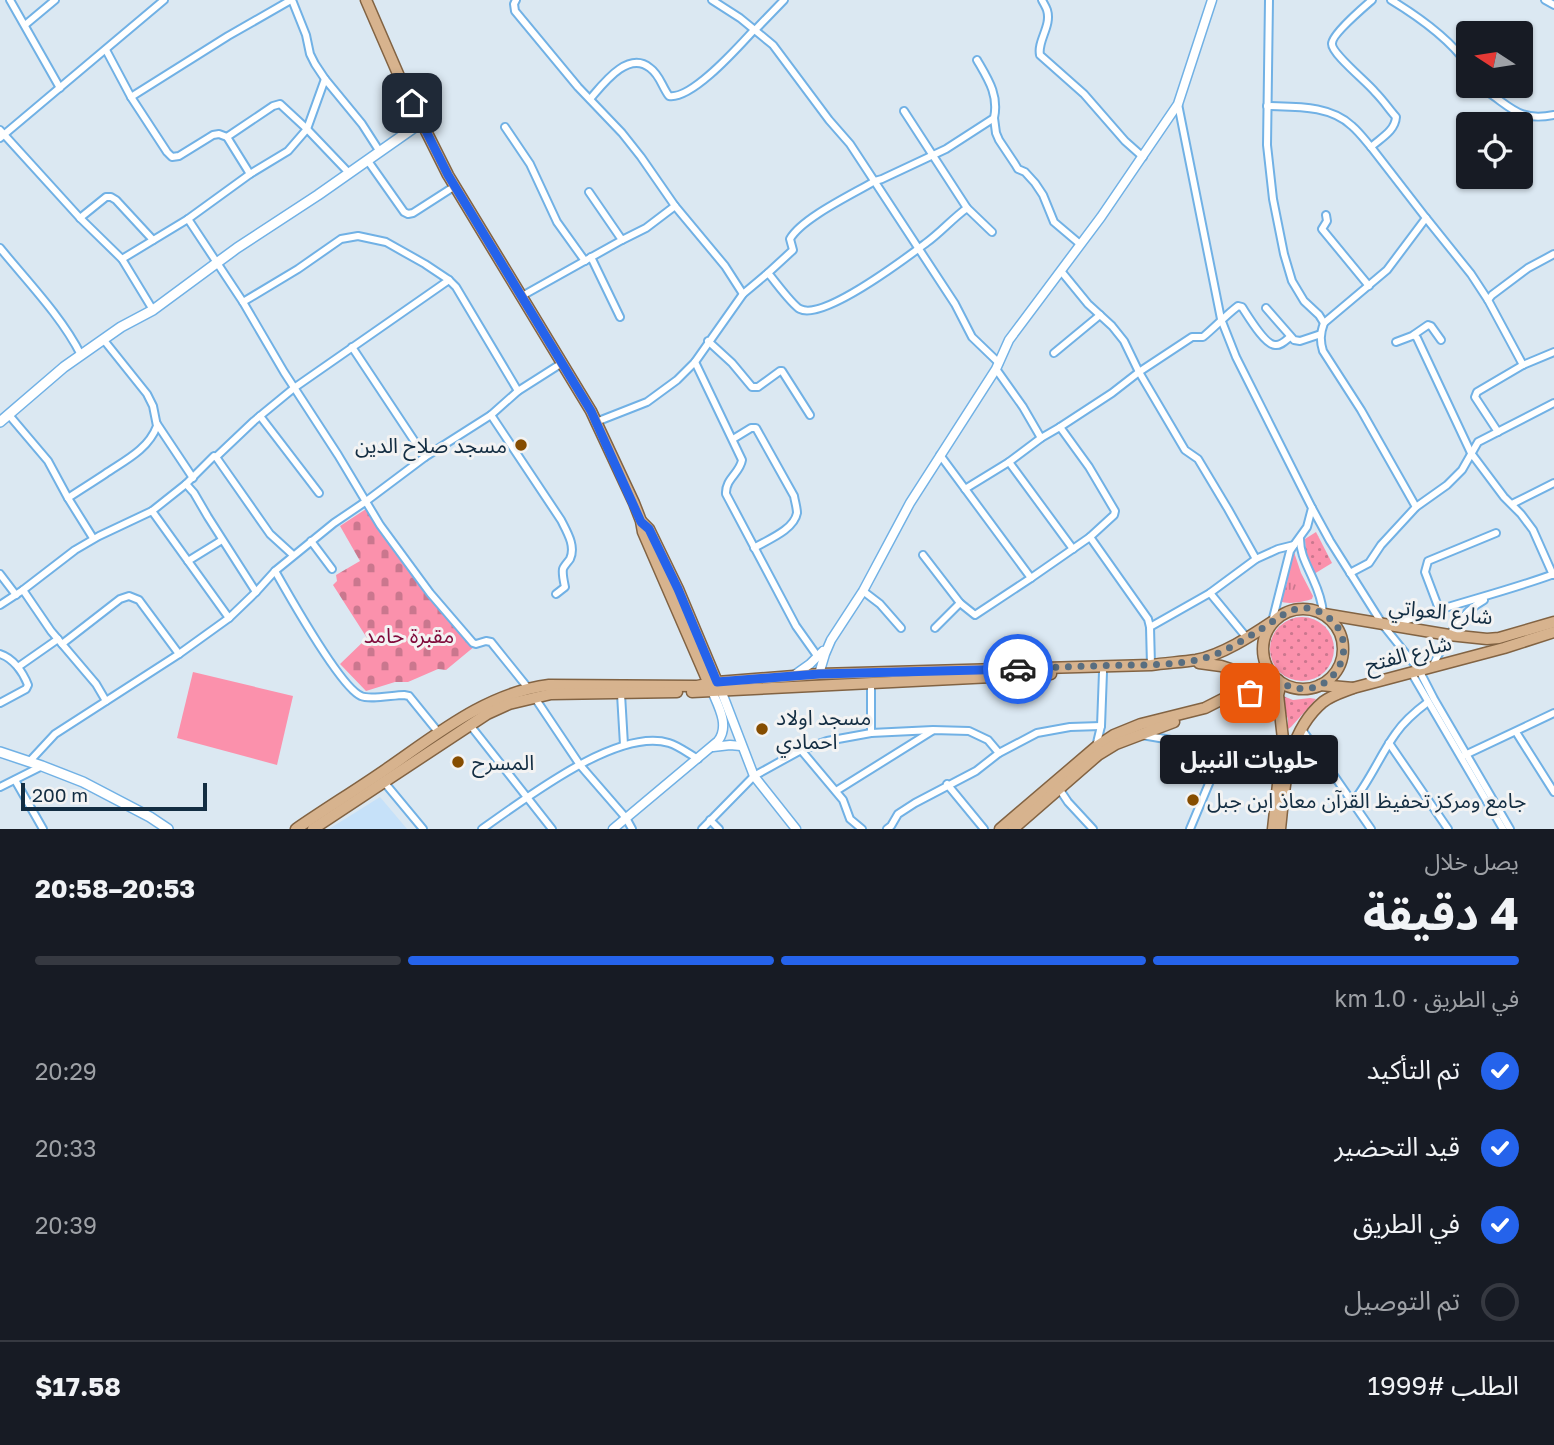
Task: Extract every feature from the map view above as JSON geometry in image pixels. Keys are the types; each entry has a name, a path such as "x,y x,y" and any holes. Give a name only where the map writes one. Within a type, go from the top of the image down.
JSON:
{"main road":[{"path":"366,0 402,83 455,186 596,422 641,522 649,529 672,577 714,687"},
{"path":"0,422 64,367 121,327 153,310 217,262 422,122"},
{"path":"296,829 487,714 503,706 551,694 621,694 819,680 1152,665 1198,660 1247,638 1291,610 1302,608 1323,613 1333,621 1343,642 1340,665 1326,683 1323,703"},
{"name":"شارع العواتي","path":"1323,613 1487,639 1554,622"},
{"path":"1272,622 1266,632 1263,654 1266,665 1278,680 1283,724 1273,829"},
{"name":"شارع الفتح","path":"1353,688 1554,632"},
{"path":"313,829 439,733 488,702 528,688 549,685 714,687 793,676 871,682 1102,672 1203,663 1261,679 1278,680 1297,689 1314,688 1326,683 1353,688"},
{"path":"1000,829 1096,747 1114,735 1142,724 1205,708 1261,679"},
{"path":"1013,829 1098,755 1116,744 1278,680"},
{"path":"1280,829 1288,766 1301,728 1323,703 1353,688"},
{"path":"0,752 83,782 168,829"}],"street":[{"path":"10,0 60,88"},
{"path":"25,25 55,0"},
{"path":"153,310 122,259 1,135 164,0"},
{"path":"131,97 291,0 306,35 310,54 325,79 362,124 380,152"},
{"path":"516,0 515,11 578,87 622,133 675,206 725,266 743,294"},
{"path":"712,0 773,45 849,144 919,247 972,337 998,366 1041,438"},
{"path":"590,99 613,75 637,62 649,66 669,96 678,96 712,74 784,0"},
{"path":"1042,0 1048,14 1040,55 1084,94 1125,141 1143,157"},
{"path":"793,676 828,646 863,591 909,503 998,366 1009,340 1143,157 1178,104 1212,0"},
{"path":"1269,0 1267,145 1273,199 1292,281 1296,290 1324,323"},
{"path":"1371,147 1392,129 1395,117 1375,92 1337,54 1332,40 1372,0"},
{"path":"1391,0 1430,27 1456,50"},
{"path":"1545,0 1554,5"},
{"path":"106,50 131,97 172,157 179,156 219,134 227,137 250,174"},
{"path":"977,60 995,94 996,133 1018,169 1025,172 1043,195 1054,222 1080,244"},
{"path":"122,259 188,219 250,174 288,151 307,129 325,79"},
{"path":"1498,98 1517,114 1531,117 1554,115"},
{"path":"1178,104 1221,319 1237,357 1329,541 1415,671 1503,829"},
{"path":"227,137 276,105 282,106 349,173"},
{"path":"1267,106 1326,111 1352,125 1471,274 1523,365"},
{"path":"904,111 967,208 992,232"},
{"path":"596,422 637,407 670,386 695,362 743,294 793,250 790,239 794,233 835,204 875,181 946,149 994,118"},
{"path":"505,127 538,179 557,222 588,259 620,317"},
{"path":"368,161 408,214 455,186"},
{"path":"589,191 622,240"},
{"path":"80,218 106,197 111,197 153,240"},
{"path":"522,296 646,228 675,206"},
{"path":"768,273 800,310 819,308 845,298 882,275 967,208"},
{"path":"1326,215 1327,221 1322,229 1369,286"},
{"path":"1416,507 1361,410 1323,351 1321,334 1324,323 1387,270 1426,218"},
{"path":"188,219 243,302 397,550 438,604 474,644 491,642 528,688"},
{"path":"243,302 341,239 358,236 386,242 425,264 456,287 518,391"},
{"path":"0,248 74,340 81,355"},
{"path":"1488,300 1528,268 1554,254"},
{"path":"1061,271 1124,341 1185,450 1198,459 1255,559"},
{"path":"0,605 93,538 152,512 294,388 449,281"},
{"path":"965,489 1192,337 1203,337 1221,319 1240,306 1268,343 1279,345 1290,337"},
{"path":"1266,308 1294,340 1300,341 1321,334"},
{"path":"1054,353 1100,316"},
{"path":"1396,342 1414,335 1428,325 1441,340"},
{"path":"1387,625 1553,574 1533,530 1471,453 1414,335"},
{"path":"68,498 125,463 152,436 157,426 153,406 147,394 103,340"},
{"path":"708,341 732,363 752,387 758,387 782,371 810,415"},
{"path":"352,347 425,457"},
{"path":"1499,432 1475,397 1477,392 1523,365 1554,352"},
{"path":"695,362 741,456 742,463 726,485 726,494 796,626 818,657"},
{"path":"29,762 55,734 179,654 229,618 293,555 334,523 425,457 491,415 518,391 562,363"},
{"path":"1350,573 1369,563 1381,545 1416,507 1447,485 1462,470 1478,442 1554,403"},
{"path":"9,415 48,461 93,538"},
{"path":"491,415 561,520 570,538 571,556 563,568 565,587 556,594"},
{"path":"260,416 319,493"},
{"path":"156,424 193,478"},
{"path":"923,555 960,603 976,615 1090,537 1114,515 1115,511 1089,467 1060,427"},
{"path":"733,439 751,428 756,428 794,496 797,514 791,524 754,548"},
{"path":"940,455 1031,578"},
{"path":"216,457 270,534 293,555"},
{"path":"1009,462 1073,549"},
{"path":"1512,504 1554,483"},
{"path":"186,484 256,592"},
{"path":"1272,622 1290,551 1307,527 1312,508"},
{"path":"152,512 229,618"},
{"path":"1439,609 1425,572 1429,561 1496,533"},
{"path":"1090,537 1144,612 1150,627 1152,665"},
{"path":"1300,538 1303,559 1319,596 1323,613"},
{"path":"188,562 222,540"},
{"path":"311,541 332,569"},
{"path":"1150,627 1210,593 1255,559 1294,544"},
{"path":"275,572 335,668 355,692 367,697 409,696 439,733"},
{"path":"0,574 16,595"},
{"path":"23,590 96,684 106,701"},
{"path":"863,591 880,604 901,628"},
{"path":"1210,593 1247,638"},
{"path":"1432,667 1449,635 1466,613 1491,595"},
{"path":"18,667 120,599 129,596 139,600 179,654"},
{"path":"935,628 960,603"},
{"path":"819,680 828,646"},
{"path":"0,654 5,655 18,667 27,682 27,687 0,703"},
{"path":"1415,671 1428,702 1510,829"},
{"path":"1096,747 1101,726 1102,672"},
{"path":"871,682 871,733"},
{"path":"714,687 735,726 754,776 796,829"},
{"path":"613,829 722,737 724,725 714,687"},
{"path":"621,694 624,745"},
{"path":"535,698 580,765 626,818 632,829"},
{"path":"1352,803 1389,743 1410,716 1428,702"},
{"path":"1463,756 1554,713"},
{"path":"470,725 552,829"},
{"path":"887,829 898,814 1037,733 1070,727 1101,726"},
{"path":"1301,728 1371,829"},
{"path":"702,829 754,776 801,750 827,741 871,733 933,730 973,732 988,740 999,753"},
{"path":"836,791 933,730"},
{"path":"1516,732 1554,792"},
{"path":"1140,735 1281,759"},
{"path":"482,829 580,765 624,745 645,741 671,743 698,759"},
{"path":"1389,743 1448,829"},
{"path":"712,747 741,746"},
{"path":"801,750 843,800 850,819 862,829"},
{"path":"1190,829 1223,750"},
{"path":"0,787 42,766"},
{"path":"382,778 423,829"},
{"path":"15,780 43,829"},
{"path":"947,785 984,829"},
{"path":"1060,790 1093,829"},
{"path":"710,820 719,829"}],"shaded area":[{"path":"380,797 407,829 329,829"}],"green space":[{"name":"مقبرة حامد","path":"369,507 427,591 475,646 446,670 438,669 408,682 395,682 366,691 340,664 367,638 333,585 337,581 336,575 360,561 340,526"},
{"path":"1316,532 1332,563 1314,574 1306,553 1305,539"},
{"path":"1293,549 1313,596 1312,599 1287,603 1280,601 1287,583"},
{"path":"1302,617 1320,623 1328,631 1334,649 1328,667 1320,675 1302,681 1284,675 1276,667 1270,649 1276,631 1284,623"},
{"path":"193,672 293,696 277,765 177,738"},
{"path":"1283,696 1293,700 1316,699 1288,729 1288,719 1281,700"}],"way so far":[{"path":"1018,669 1152,665 1198,660 1247,638 1291,610 1313,609 1333,621 1343,642 1340,665 1334,675 1314,688 1297,689 1280,682 1250,693"}],"place":[{"name":"مسجد صلاح الدين","path":"521,445"},
{"name":"حلويات النبيل","path":"1250,693"},
{"name":"مسجد اولاد احمادي","path":"762,729"},
{"name":"المسرح","path":"458,762"},
{"name":"جامع ومركز تحفيظ القرآن معاذ ابن جبل","path":"1193,800"}],"route":[{"path":"412,103 448,175 591,411 641,522 649,529 678,589 717,682 819,674 1018,669"}]}
